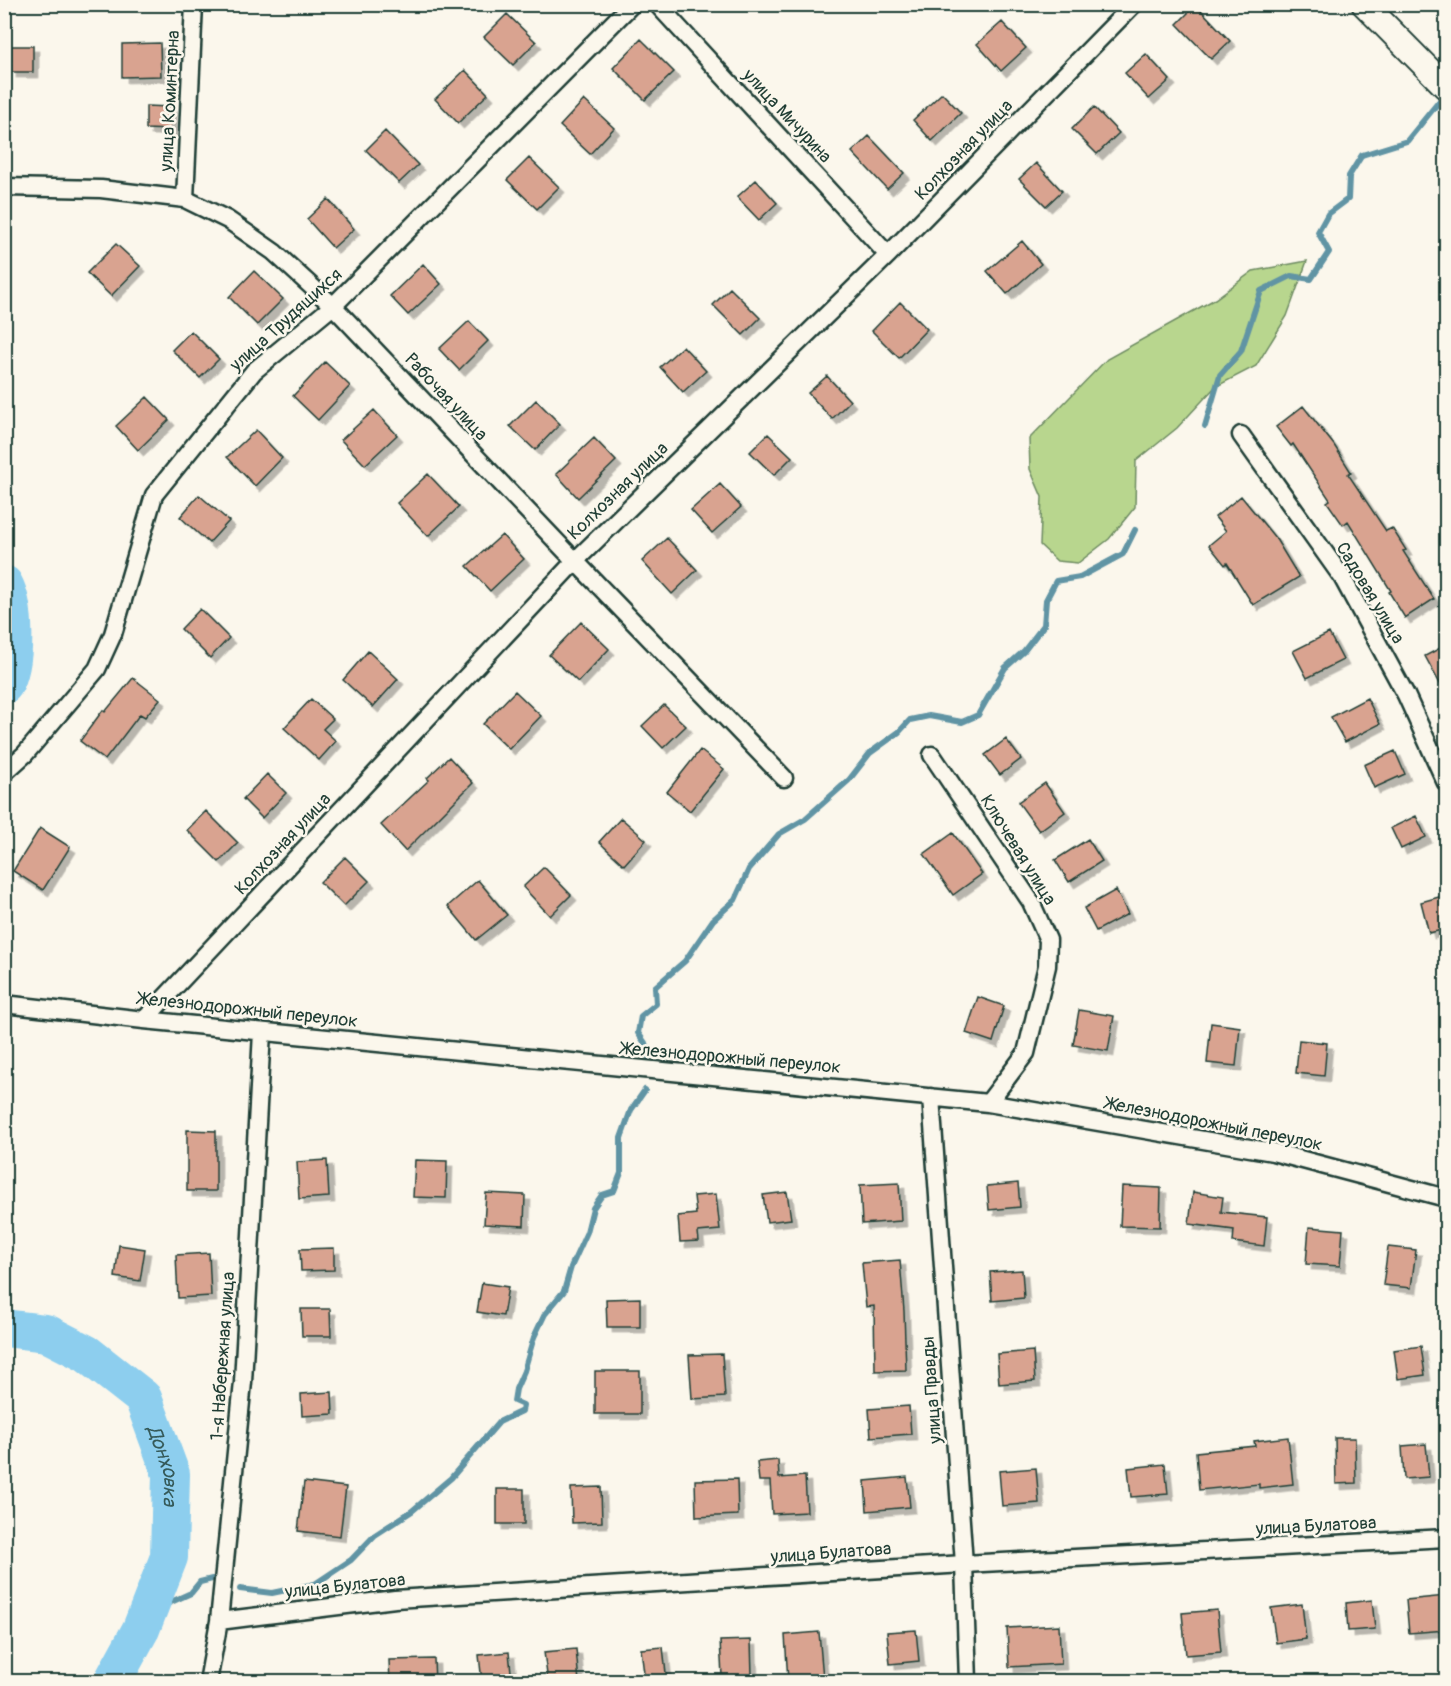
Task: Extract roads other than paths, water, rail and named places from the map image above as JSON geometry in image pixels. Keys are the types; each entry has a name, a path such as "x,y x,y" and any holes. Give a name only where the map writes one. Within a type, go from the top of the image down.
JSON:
{"street":[{"name":"улица Коминтерна","path":"185,200 194,4"},
{"name":"улица Трудящихся","path":"4,773 25,754 97,669 113,634 154,495 254,371 333,306 632,4"},
{"name":"улица Мичурина","path":"657,4 888,255"},
{"name":"Колхозная улица","path":"144,1020 575,561 888,255 1134,4"},
{"path":"1364,4 1446,87"},
{"name":"Рабочая улица","path":"4,187 101,189 185,200 228,220 274,252 333,306 784,778"},
{"name":"Садовая улица","path":"1241,435 1342,577 1406,695 1446,783"},
{"name":"Ключевая улица","path":"932,755 1031,902 1047,940 1047,966 1026,1053 988,1102"},
{"name":"Железнодорожный переулок","path":"4,1004 262,1032 988,1102 1272,1152 1446,1198"},
{"name":"1-я Набережная улица","path":"208,1682 219,1621 243,1382 262,1032"},
{"name":"улица Правды","path":"931,1097 964,1564 968,1682"},
{"name":"улица Булатова","path":"219,1621 394,1599 964,1564 1446,1538"}],"waterway":[{"path":"1205,426 1220,375 1241,351 1261,291 1291,276 1311,279 1329,252 1318,232 1328,214 1348,199 1349,176 1362,155 1407,141 1446,93"},
{"path":"649,1057 645,1043 638,1033 641,1016 656,1004 655,987 685,961 713,920 735,900 749,869 779,834 805,819 849,780 870,753 899,732 910,720 929,716 962,722 978,715 1005,668 1024,651 1044,625 1046,600 1056,581 1080,577 1123,554 1135,530"},
{"name":"Донховка","path":"4,584 13,620 13,650 4,685"},
{"path":"240,1589 272,1593 315,1584 351,1560 375,1535 412,1511 451,1478 499,1422 522,1411 523,1405 514,1401 534,1337 545,1314 564,1291 571,1267 587,1232 593,1208 602,1195 614,1191 621,1173 621,1138 631,1110 645,1090"},
{"name":"Донховка","path":"4,1328 46,1333 87,1354 143,1398 171,1474 169,1557 141,1629 112,1682"},
{"path":"149,1612 191,1593 200,1582 212,1579"}]}
